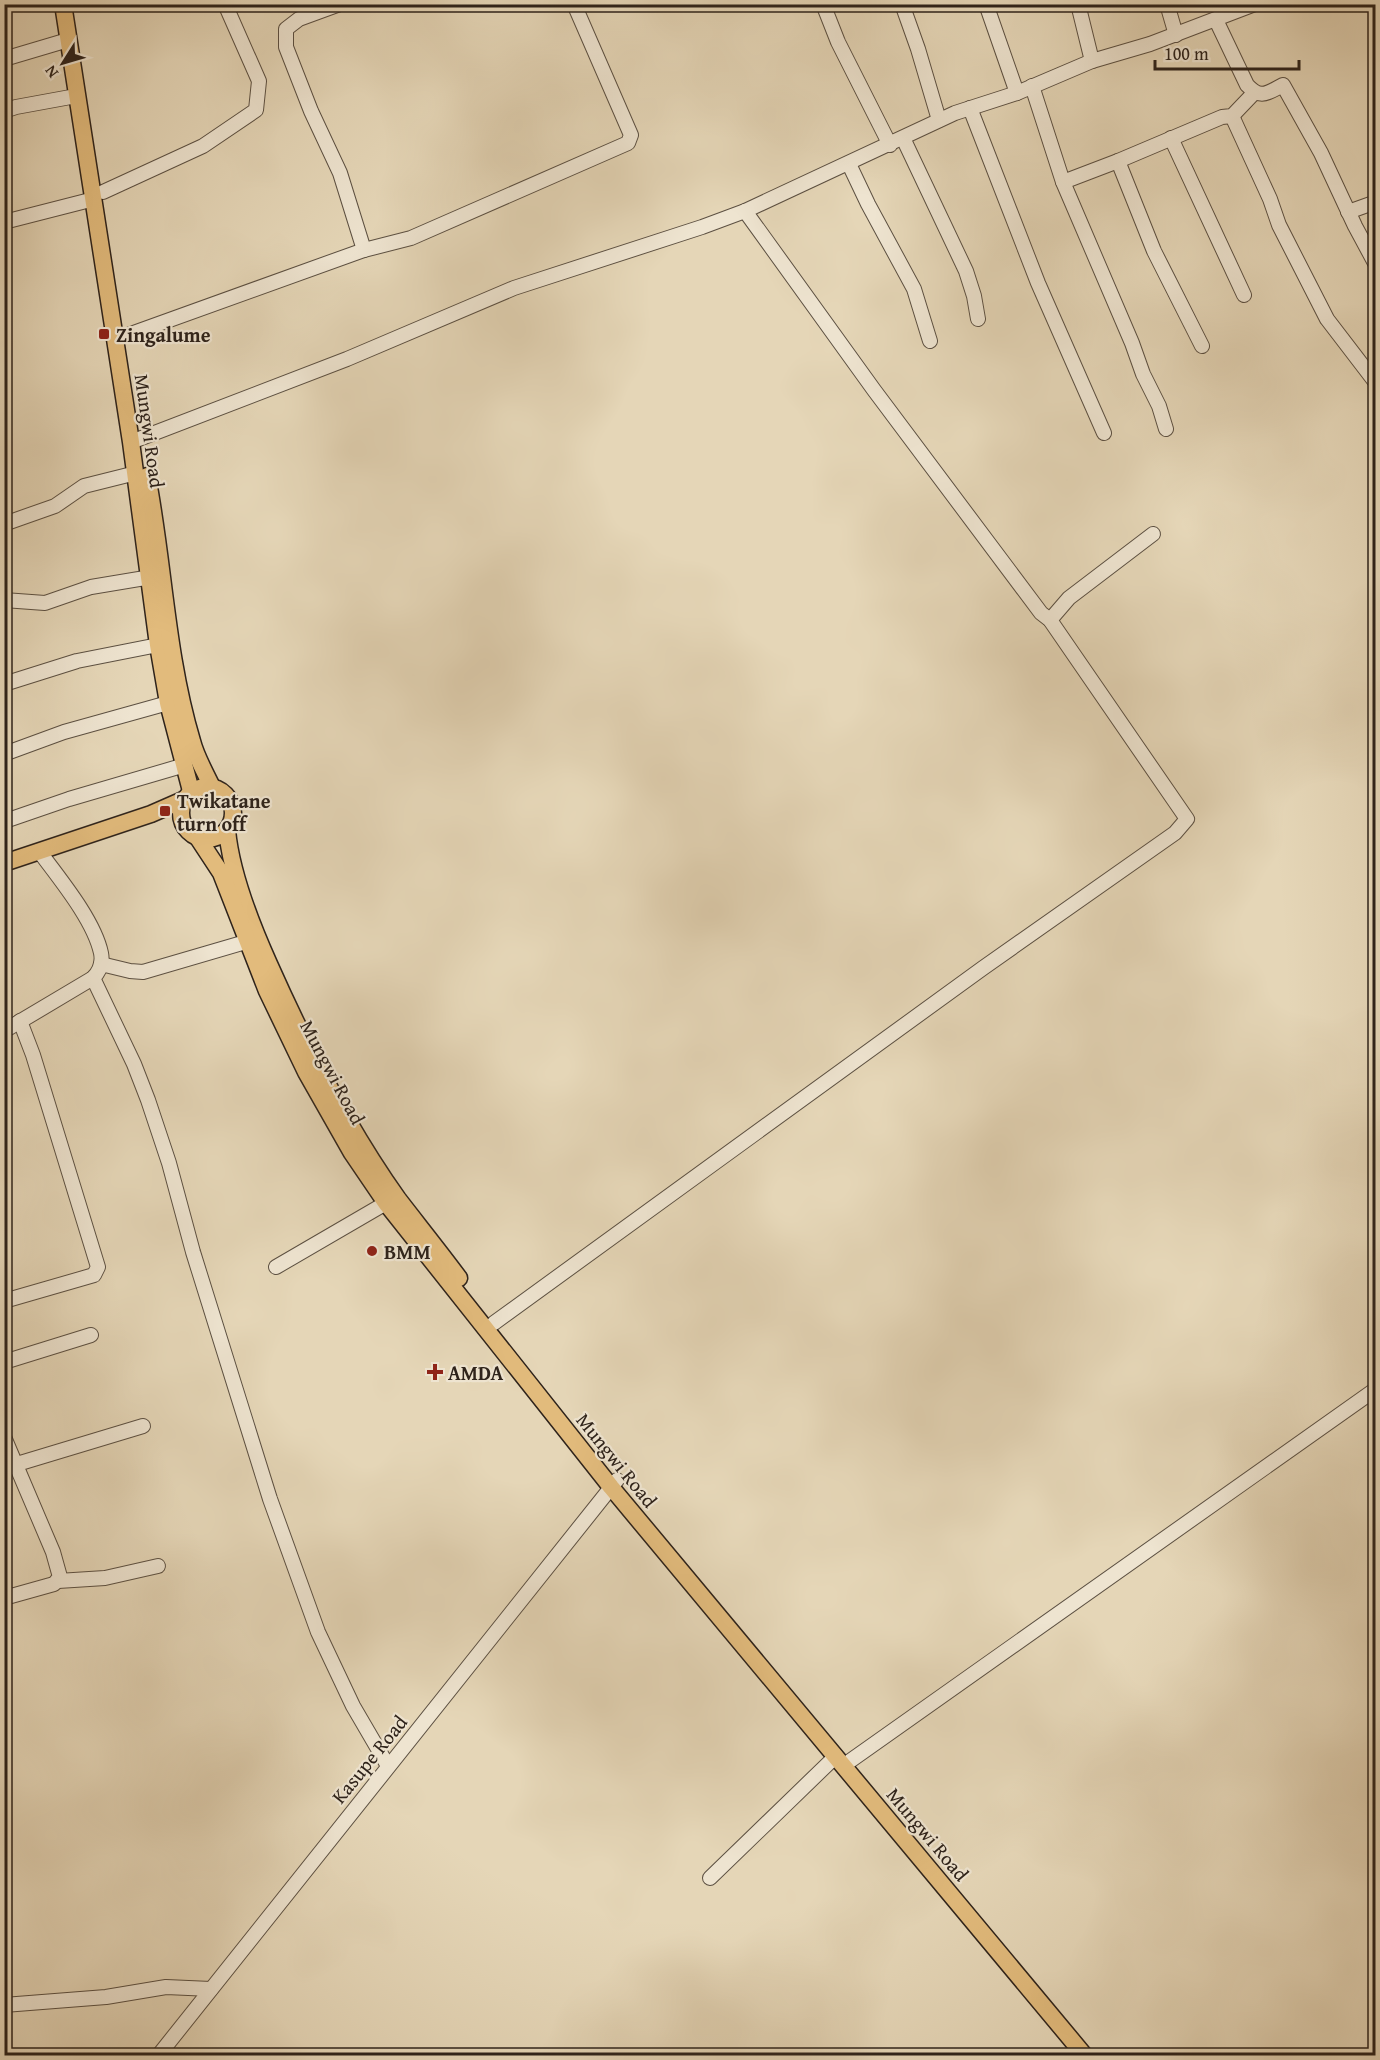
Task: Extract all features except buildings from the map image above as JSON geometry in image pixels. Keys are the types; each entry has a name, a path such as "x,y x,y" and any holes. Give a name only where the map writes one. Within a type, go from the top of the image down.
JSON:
{"main road":[{"name":"Mungwi Road","path":"63,4 76,96 99,195 125,336 136,473 158,645 168,703 185,765 187,796"},
{"name":"Mungwi Road","path":"72,4 135,441 154,515 170,639 192,742 213,787"},
{"path":"4,863 151,814 205,786 213,787 228,796 233,814 232,822 227,830 214,839 198,838 191,834 181,821 180,814 187,796"},
{"path":"151,814 181,821"},
{"name":"Mungwi Road","path":"227,830 229,850 267,991 306,1072 352,1153 386,1203 614,1484 1093,2055"},
{"name":"Mungwi Road","path":"198,838 221,873 327,1084 397,1197 614,1484"},
{"name":"Mungwi Road","path":"843,1759 1085,2055"}],"street":[{"path":"4,222 99,195 203,146 256,110 259,81 225,4"},
{"path":"339,4 300,19 286,29 286,47 311,111 340,173 364,250"},
{"path":"125,336 364,250 411,238 628,143 631,135 574,4"},
{"path":"823,4 838,42 890,145"},
{"path":"902,4 939,120"},
{"path":"986,4 1017,93"},
{"path":"1078,4 1092,61"},
{"path":"1167,4 1176,35"},
{"path":"135,441 347,359 514,288 745,211 890,145 939,120 1017,93 1092,61 1150,45 1255,4"},
{"path":"1216,20 1247,85 1254,93 1264,95 1283,85 1321,153 1376,265"},
{"path":"4,59 68,40"},
{"path":"1032,86 1063,182 1143,374 1159,406 1166,429"},
{"path":"1063,182 1222,117 1232,116 1254,93"},
{"path":"4,111 76,96"},
{"path":"970,108 1038,283 1104,433"},
{"path":"1232,116 1270,199 1279,225 1327,319 1376,383"},
{"path":"903,138 966,271 978,319"},
{"path":"1172,138 1244,295"},
{"path":"1118,161 1154,251 1203,346"},
{"path":"849,164 914,289 930,341"},
{"path":"1348,212 1376,202"},
{"path":"494,1323 964,982 1175,833 1187,819 1050,620 1041,614 874,390 745,211"},
{"path":"4,524 55,506 84,486 136,473"},
{"path":"1050,620 1069,598 1153,534"},
{"path":"4,600 45,603 91,587 151,577"},
{"path":"4,684 76,661 158,645"},
{"path":"4,754 64,732 168,703"},
{"path":"8,820 69,799 185,765"},
{"path":"4,1031 93,978 98,973 101,964 97,942 81,909 39,851"},
{"path":"101,964 143,972 253,940"},
{"path":"93,978 121,1035 148,1100 270,1499 318,1632 353,1706 388,1766"},
{"path":"4,1301 94,1275 98,1267 33,1055 20,1021"},
{"path":"276,1267 386,1203"},
{"path":"4,1362 91,1335"},
{"path":"710,1878 843,1759 1376,1389"},
{"path":"17,1464 143,1426"},
{"path":"4,1437 58,1567 60,1577 58,1581"},
{"name":"Kasupe Road","path":"158,2055 614,1484"},
{"path":"4,1598 58,1581 105,1578 158,1566"},
{"path":"4,2005 105,1997 166,1987 211,1989"}],"place":[{"name":"Zingalume","path":"104,334"},
{"name":"Twikatane turn off","path":"165,811"},
{"name":"BMM","path":"372,1251"},
{"name":"AMDA","path":"435,1372"}]}
